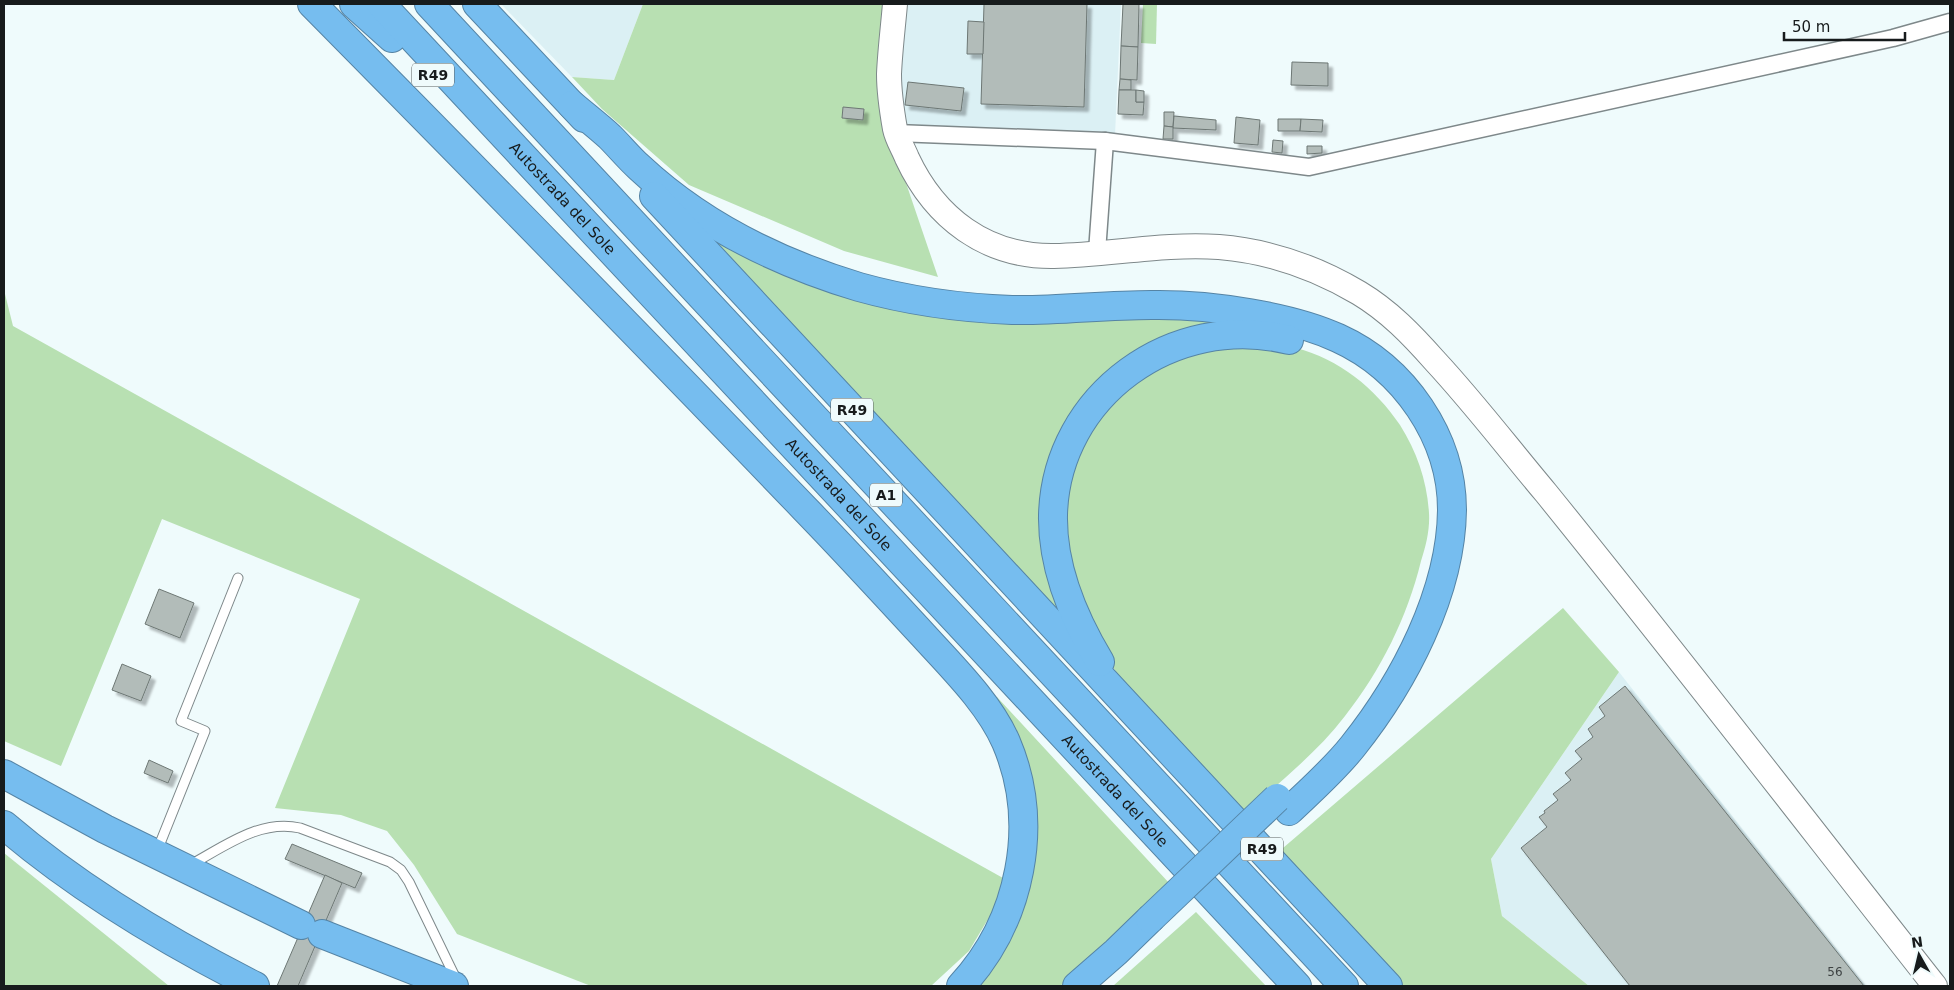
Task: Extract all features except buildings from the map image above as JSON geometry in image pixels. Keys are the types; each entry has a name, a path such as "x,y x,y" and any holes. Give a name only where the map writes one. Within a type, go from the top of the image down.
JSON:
{"highway":[{"path":"312,4 846,551 957,672 991,716 1005,739 1020,786 1024,833 1019,879 1004,923 981,962 961,986"},
{"name":"R49","path":"354,4 513,146"},
{"name":"Autostrada del Sole","path":"381,4 1297,986"},
{"name":"A1","path":"429,4 1344,986"},
{"name":"R49","path":"477,4 1388,986"},
{"path":"572,105 609,136 639,168 671,194 742,241 773,257 810,272 862,288 939,304 1013,310 1131,305 1188,306 1273,318 1304,325 1339,338 1366,354 1390,373 1410,394 1423,412 1442,452 1449,475 1452,497 1452,521 1445,565 1415,650 1396,683 1353,746 1329,774 1283,805"},
{"path":"1102,986 1157,924 1283,805 1355,718 1390,662 1404,632 1427,570 1433,543 1436,520 1434,492 1428,463 1419,441 1404,417 1386,395 1364,375 1342,360 1302,343 1278,337 1253,334 1199,339 1174,346 1150,357 1131,369 1095,404 1081,424 1069,446 1060,470 1053,515 1057,557 1074,610 1085,634 1110,677 1135,712"},
{"path":"4,774 156,854 312,930 454,986"},
{"path":"4,825 34,851 114,907 204,960 256,986"},
{"path":"1077,986 1116,952 1157,924"}],"street":[{"path":"895,4 889,77 896,134 924,189 942,212 982,241 1030,255 1056,256 1097,252 1220,247 1277,258 1326,276 1360,294 1402,324 1454,381 1608,569 1935,986"},
{"path":"896,134 1105,141 1309,167 1893,38 1950,22"},
{"path":"1097,252 1105,141"}],"lane":[{"path":"156,854 205,731 181,721 238,578"},
{"path":"184,868 255,830 286,825 300,828 390,862 401,870 409,882 459,986"}],"shaded area":[{"path":"501,4 643,4 614,80 572,77"},
{"path":"895,4 1121,4 1115,135 890,136"},
{"path":"1619,672 1866,986 1589,986 1502,916 1491,859"}],"green space":[{"path":"643,4 896,4 890,136 938,277 844,251 689,185 602,109 572,77 614,80"},
{"path":"1143,4 1157,4 1156,44 1141,43"},
{"path":"703,230 851,291 1257,321 1172,337 1060,447 1065,625"},
{"path":"4,290 13,326 1003,878 994,909 969,951 931,986 591,986 457,934 414,865 387,831 341,815 275,808 360,599 162,519 61,766 4,741"},
{"path":"1190,347 1289,347 1312,353 1341,367 1367,387 1400,425 1420,467 1428,501 1428,531 1415,582 1400,623 1381,662 1358,698 1334,730 1296,768 1242,816 1126,687 1099,646 1067,568 1064,479 1110,395"},
{"path":"1563,608 1619,672 1491,859 1502,916 1589,986 1395,986 1276,854"},
{"path":"997,697 1170,884 1086,967 1060,986 971,986 1022,895 995,702"},
{"path":"4,853 169,986 4,986"},
{"path":"1196,912 1266,986 1113,986"}]}
